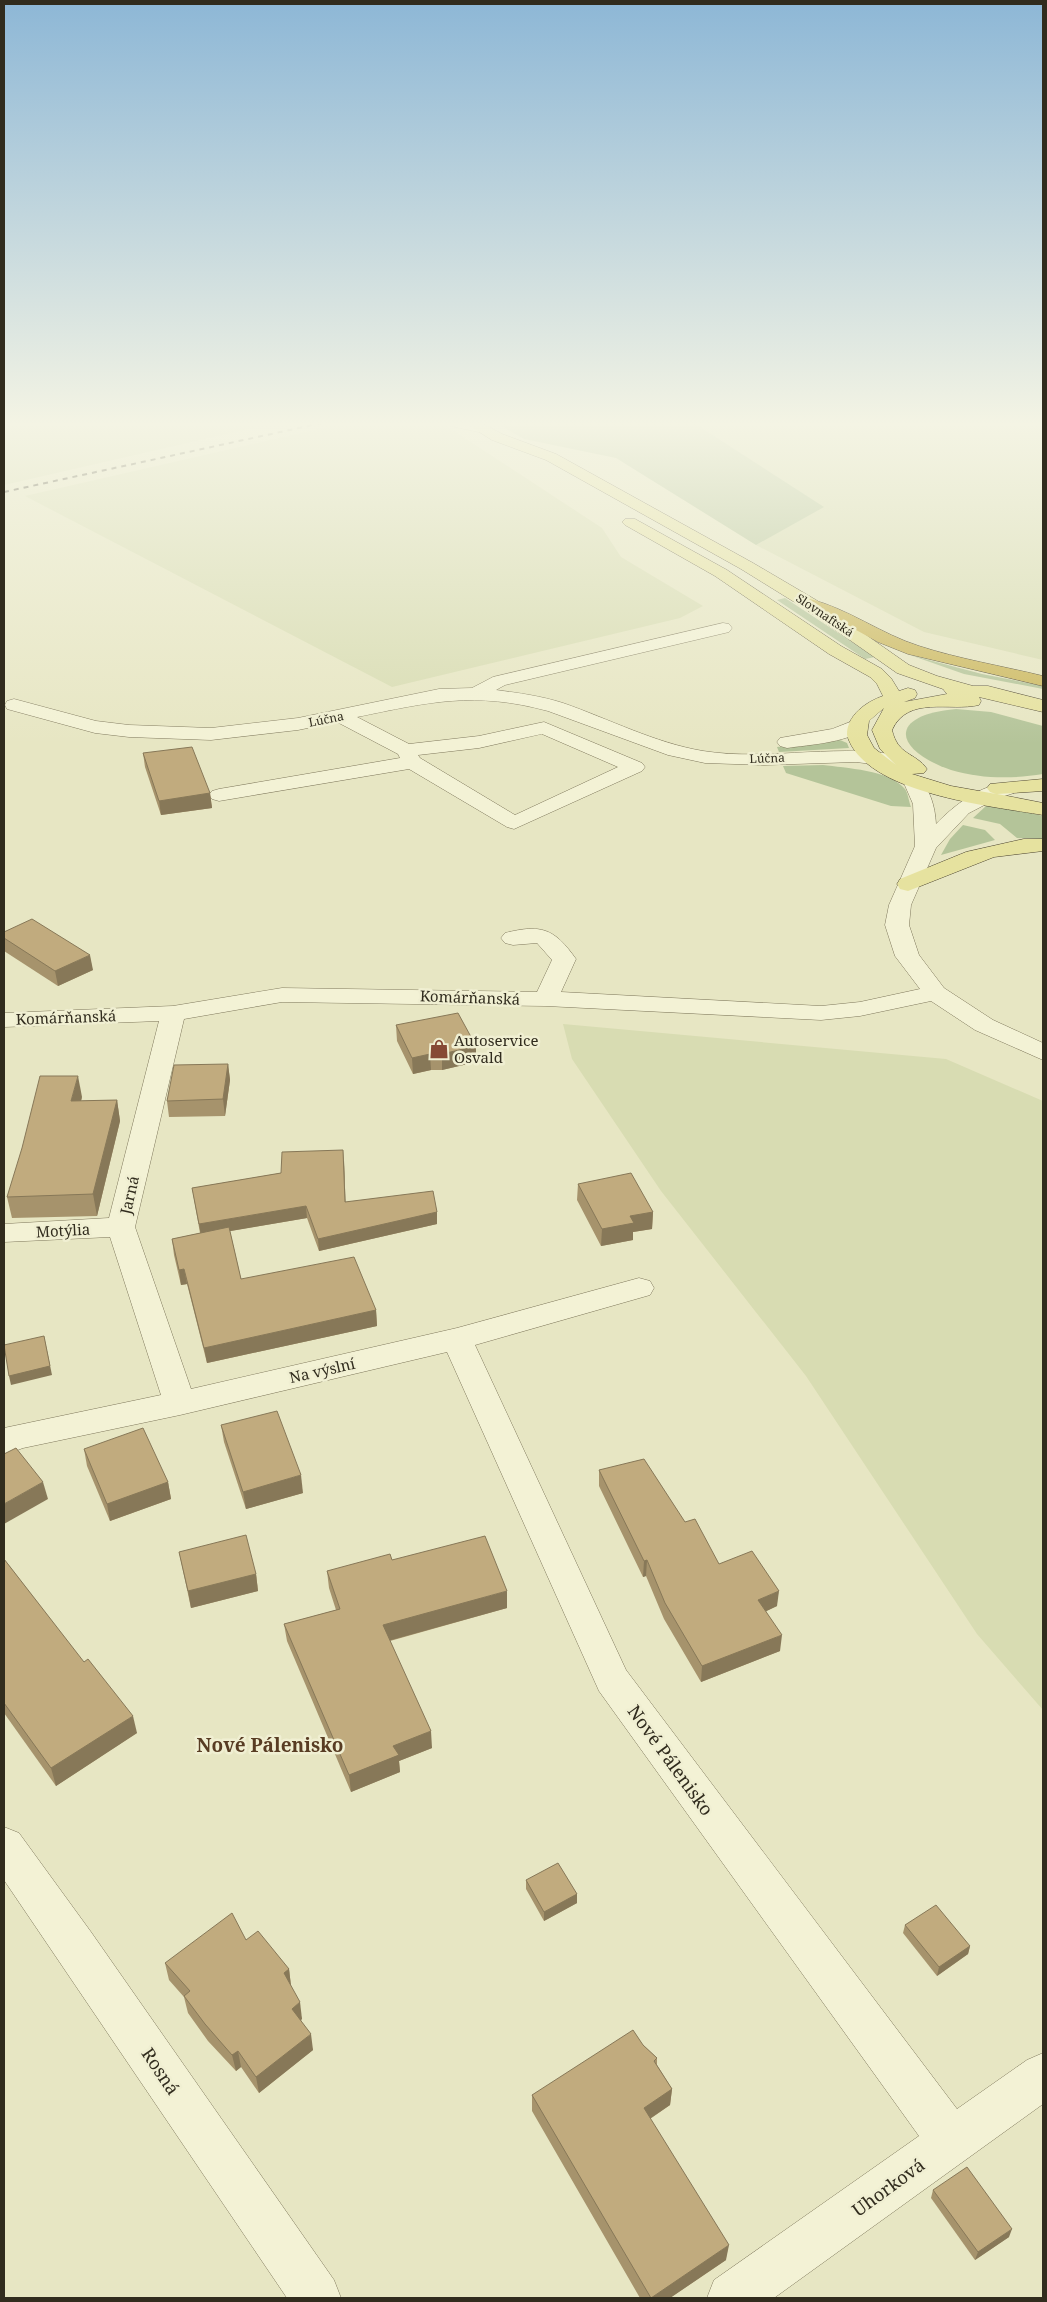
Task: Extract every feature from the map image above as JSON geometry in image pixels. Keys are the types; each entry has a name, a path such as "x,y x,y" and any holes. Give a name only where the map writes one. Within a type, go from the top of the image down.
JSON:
{"highway":[{"path":"810,604 842,615 884,638 914,650 1043,681"}],"main road":[{"name":"Slovnaftská","path":"641,528 721,573 835,650 876,673 885,682 892,706"},
{"name":"Slovnaftská","path":"679,528 810,604 903,668 930,680 968,690"},
{"path":"858,638 911,662 946,675 1043,695"},
{"name":"Slovnaftská","path":"835,650 868,688 872,700 870,709"},
{"path":"1043,706 1012,697 968,690 932,690 892,706 884,723 883,738 894,754 916,768 954,780 1011,788 1043,797"},
{"path":"1043,713 962,700 927,702 870,709 863,715 858,725 858,740 872,757 887,769 913,781 943,790 1043,809"},
{"path":"1011,788 1043,785"},
{"path":"908,884 977,854 1016,846 1043,845"}],"street":[{"path":"477,693 484,687 498,681 723,628"},
{"name":"Lúčna","path":"14,705 95,726 168,734 253,730 342,717 425,697 477,693 504,696 555,707 675,751 711,758 872,757 904,762"},
{"path":"219,796 409,756 480,742 544,728 635,767 514,823 409,756 342,717"},
{"name":"Lúčna","path":"634,736 700,743 756,744 823,737 858,725"},
{"path":"913,781 920,790 924,801 926,846"},
{"path":"1011,788 983,798 962,809 926,846 900,905 897,925 907,956 935,993 984,1025 1043,1052"},
{"path":"513,938 543,936 564,959 546,999"},
{"name":"Komárňanská","path":"4,1020 173,1013 282,995 546,999 821,1012 860,1009 935,993"},
{"name":"Jarná","path":"173,1013 122,1227 180,1403"},
{"name":"Motýlia","path":"4,1233 122,1227"},
{"name":"Na výslní","path":"4,1443 15,1437 180,1403 457,1339 639,1288"},
{"name":"Nové Pálenisko","path":"457,1339 612,1680 952,2142"},
{"name":"Rosná","path":"4,1846 87,1963 316,2298"},
{"name":"Uhorková","path":"732,2298 1043,2076"}],"green space":[{"path":"87,528 602,528 621,557 703,606 680,618 392,687"},
{"path":"729,528 786,528 756,545"},
{"path":"785,528 1043,528 1043,660 924,632 756,545"},
{"path":"785,598 875,657 865,659 777,600"},
{"path":"910,655 982,674 1043,686 1043,689 964,674"},
{"path":"956,709 991,712 1043,726 1043,774 997,777 962,773 932,762 918,753 909,743 906,734 909,726 918,718"},
{"path":"840,740 847,743 849,748 779,752 777,747"},
{"path":"823,765 867,771 889,778 905,789 911,807 891,806 786,773 783,766"},
{"path":"986,806 1043,816 1043,839 1017,838 1000,824 973,818"},
{"path":"963,825 985,830 995,840 941,855 950,839"},
{"path":"563,1024 946,1059 1043,1101 1043,1710 977,1634 806,1376 661,1191 572,1059"}],"building":[{"path":"192,747 210,793 159,801 143,753"},
{"path":"32,919 90,955 55,971 4,938 4,932"},
{"path":"458,1013 476,1046 442,1054 430,1054 412,1058 396,1025"},
{"path":"228,1064 223,1099 167,1101 174,1065"},
{"path":"40,1076 78,1076 71,1101 117,1100 93,1194 7,1197 22,1148"},
{"path":"343,1150 345,1202 433,1191 437,1212 318,1239 306,1206 199,1224 192,1188 281,1173 282,1152"},
{"path":"631,1173 653,1212 630,1216 634,1223 602,1229 578,1184"},
{"path":"229,1227 241,1279 354,1257 376,1310 204,1348 184,1269 179,1270 172,1239"},
{"path":"44,1336 50,1366 9,1376 4,1345"},
{"path":"277,1411 301,1475 243,1492 221,1425"},
{"path":"143,1428 168,1482 107,1504 84,1449"},
{"path":"16,1448 43,1482 4,1504 4,1454"},
{"path":"644,1459 685,1522 695,1519 719,1564 752,1551 779,1591 758,1600 782,1635 702,1666 665,1603 647,1560 644,1561 599,1470"},
{"path":"246,1535 256,1574 188,1591 179,1552"},
{"path":"485,1536 507,1591 383,1625 431,1731 393,1746 399,1755 349,1775 284,1624 340,1609 327,1571 390,1554 392,1560"},
{"path":"4,1559 84,1662 88,1659 133,1716 51,1768 4,1703"},
{"path":"558,1863 577,1894 544,1912 526,1880"},
{"path":"936,1905 970,1946 939,1967 905,1925"},
{"path":"232,1913 246,1940 258,1931 289,1969 284,1973 300,2002 292,2009 311,2034 256,2077 238,2051 232,2055 205,2024 184,1996 190,1991 165,1963"},
{"path":"633,2030 643,2045 657,2058 654,2061 672,2089 644,2108 729,2245 651,2298 532,2095"},
{"path":"967,2167 1012,2229 978,2252 933,2190"}],"place":[{"name":"Autoservice Osvald","path":"439,1049"}],"district":[{"name":"Nové Pálenisko","path":"270,1745"}]}
